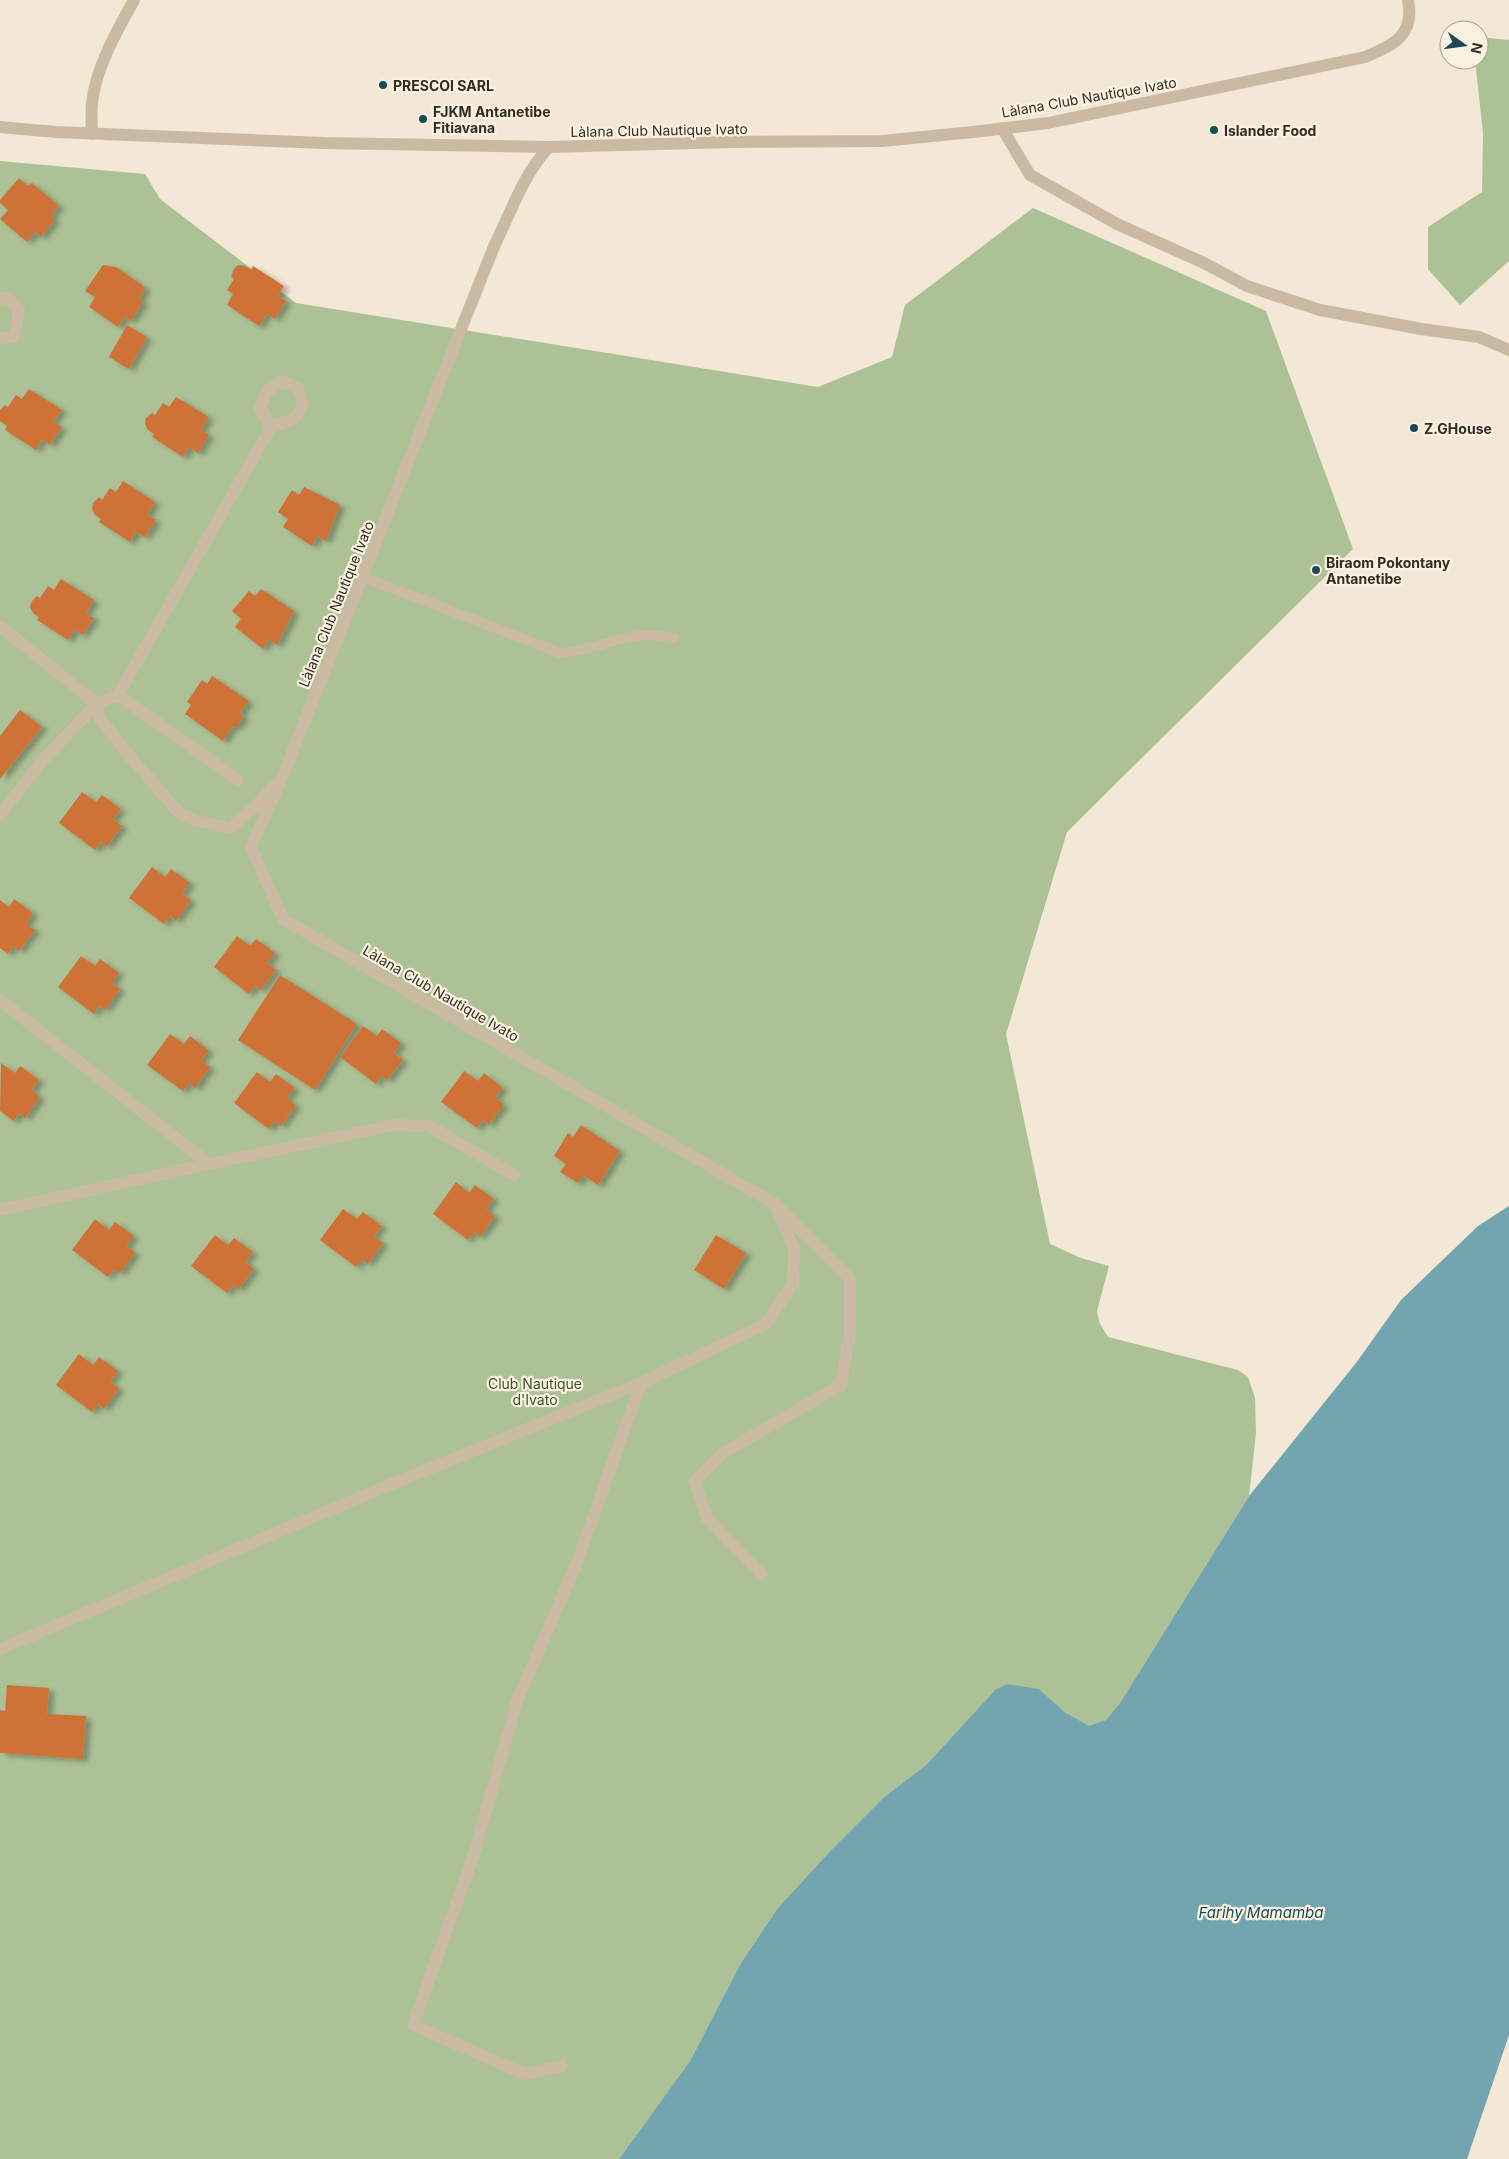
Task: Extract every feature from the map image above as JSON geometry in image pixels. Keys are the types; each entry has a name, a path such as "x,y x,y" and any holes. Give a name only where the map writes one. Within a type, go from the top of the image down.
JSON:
{"street":[{"path":"92,134 92,102 101,68 115,34 134,0"},
{"name":"Làlana Club Nautique Ivato","path":"762,1574 707,1518 695,1481 723,1453 784,1416 841,1385 850,1331 850,1279 775,1204 284,919 251,847 284,774 495,244 522,184 535,162 549,147 731,142 882,141 1048,123 1365,56 1384,49 1401,37 1409,24 1408,0"},
{"path":"0,127 92,134 323,143 549,147"},
{"path":"1002,128 1030,176 1118,224 1204,263 1247,286 1320,310 1421,329 1479,337 1509,350"},
{"path":"0,299 8,298 19,310 14,338 0,338"},
{"path":"0,815 42,761 97,704 118,696 271,427"},
{"path":"0,626 97,704 99,717 132,759 180,814 197,821 230,828 257,805 284,774"},
{"path":"118,696 238,780"},
{"path":"0,1000 209,1164"},
{"path":"0,1210 394,1125 428,1126 514,1175"},
{"path":"0,1649 411,1476 641,1383 766,1324 793,1284 794,1249 775,1204"},
{"path":"562,2066 524,2074 413,2025 474,1854 518,1701 576,1565 641,1383"}],"lane":[{"path":"362,577 538,647 560,653 577,652 651,635 674,638"}],"green space":[{"path":"1489,38 1509,40 1509,261 1460,305 1428,269 1428,227 1482,192 1483,133 1476,70 1489,70"},
{"name":"Club Nautique d'Ivato","path":"0,161 145,174 160,199 296,303 818,387 892,357 905,305 1033,208 1266,311 1353,549 1067,832 1006,1034 1050,1244 1081,1258 1109,1266 1097,1311 1099,1322 1108,1337 1238,1370 1248,1377 1255,1398 1256,1433 1249,1496 1120,1703 1106,1720 1089,1727 1066,1713 1039,1689 995,1690 926,1765 884,1797 830,1851 777,1909 741,1963 690,2061 619,2159 0,2159"}],"water":[{"name":"Farihy Mamamba","path":"1509,1206 1509,2035 1467,2159 619,2159 690,2061 741,1963 777,1909 830,1851 884,1797 926,1765 995,1690 1007,1684 1039,1689 1066,1713 1089,1726 1106,1720 1120,1703 1249,1496 1356,1363 1401,1300 1478,1226"}],"building":[{"path":"19,178 28,186 32,183 59,206 51,216 55,220 41,237 35,232 27,242 0,219 8,210 0,203 0,200"},
{"path":"103,265 116,267 146,288 139,299 143,302 131,321 125,317 118,327 89,307 95,297 85,291"},
{"path":"238,265 245,266 251,270 253,266 284,286 278,296 286,301 275,319 267,314 259,326 227,305 233,294 227,290 234,279 231,277 234,269"},
{"path":"127,325 147,337 129,369 109,357"},
{"path":"29,389 62,410 53,422 62,427 50,445 42,439 36,450 5,430 7,426 0,421 0,410 5,405 8,407 16,395 22,399"},
{"path":"176,397 209,417 201,430 209,435 198,453 189,447 183,457 152,437 154,434 148,430 145,424 146,418 152,413 155,415 163,403 169,407"},
{"path":"123,481 155,502 147,515 156,520 145,537 136,532 130,542 99,522 101,519 95,515 92,509 93,503 99,497 102,500 110,488 116,492"},
{"path":"304,487 340,505 326,541 318,536 312,546 283,527 288,519 278,512 292,490 299,495"},
{"path":"61,579 94,600 86,613 94,618 83,635 74,630 68,640 37,620 39,617 33,613 30,607 32,601 37,596 40,598 48,586 54,590"},
{"path":"261,589 294,611 277,645 269,639 263,649 235,627 241,619 232,611 249,591 255,596"},
{"path":"212,676 249,701 240,713 244,716 236,728 233,726 223,741 185,714 191,705 187,702 202,680 207,684"},
{"path":"20,710 42,727 0,779 0,736"},
{"path":"82,792 96,802 102,795 121,809 113,819 122,826 107,846 101,842 95,850 59,823"},
{"path":"152,867 165,877 171,869 190,883 182,894 191,900 176,921 170,916 164,924 129,898"},
{"path":"14,899 33,913 26,924 35,930 19,951 13,946 8,954 0,948 0,900 9,907"},
{"path":"237,936 250,946 256,939 275,953 267,963 276,970 261,990 255,986 249,994 214,967"},
{"path":"81,956 95,966 100,959 119,973 112,983 120,989 105,1010 99,1006 94,1014 58,987"},
{"path":"280,975 357,1024 315,1090 238,1040"},
{"path":"363,1026 377,1036 382,1029 401,1043 394,1053 403,1060 387,1080 381,1076 376,1084 340,1057"},
{"path":"170,1034 184,1044 190,1036 209,1051 201,1060 210,1067 195,1088 189,1083 183,1091 147,1065"},
{"path":"1,1063 15,1073 20,1066 39,1080 32,1090 40,1097 25,1118 19,1113 14,1121 0,1111"},
{"path":"464,1071 478,1081 484,1073 503,1088 495,1098 504,1104 489,1125 483,1120 477,1128 441,1102"},
{"path":"257,1072 270,1082 276,1074 295,1088 287,1098 296,1105 281,1126 275,1121 269,1129 234,1103"},
{"path":"581,1125 620,1151 598,1185 583,1175 578,1183 560,1172 566,1164 554,1156 568,1133 573,1137"},
{"path":"456,1182 469,1193 475,1185 494,1199 486,1209 495,1216 480,1237 474,1232 468,1240 433,1214"},
{"path":"343,1209 357,1219 363,1212 382,1226 374,1236 383,1243 368,1264 362,1259 356,1267 320,1240"},
{"path":"95,1219 109,1230 115,1222 134,1236 126,1246 135,1253 120,1273 114,1269 108,1277 72,1250"},
{"path":"215,1235 228,1245 234,1238 253,1252 245,1262 254,1269 239,1289 233,1285 227,1293 191,1266"},
{"path":"716,1235 746,1253 724,1289 694,1270"},
{"path":"79,1354 93,1365 99,1357 118,1371 110,1382 119,1388 104,1409 98,1404 92,1412 56,1385"},
{"path":"7,1685 49,1688 47,1714 86,1716 83,1759 0,1753 0,1710 5,1711"}],"place":[{"name":"PRESCOI SARL","path":"383,85"},
{"name":"FJKM Antanetibe Fitiavana","path":"423,119"},
{"name":"Islander Food","path":"1214,130"},
{"name":"Z.GHouse","path":"1414,428"},
{"name":"Biraom Pokontany Antanetibe","path":"1316,570"}]}
